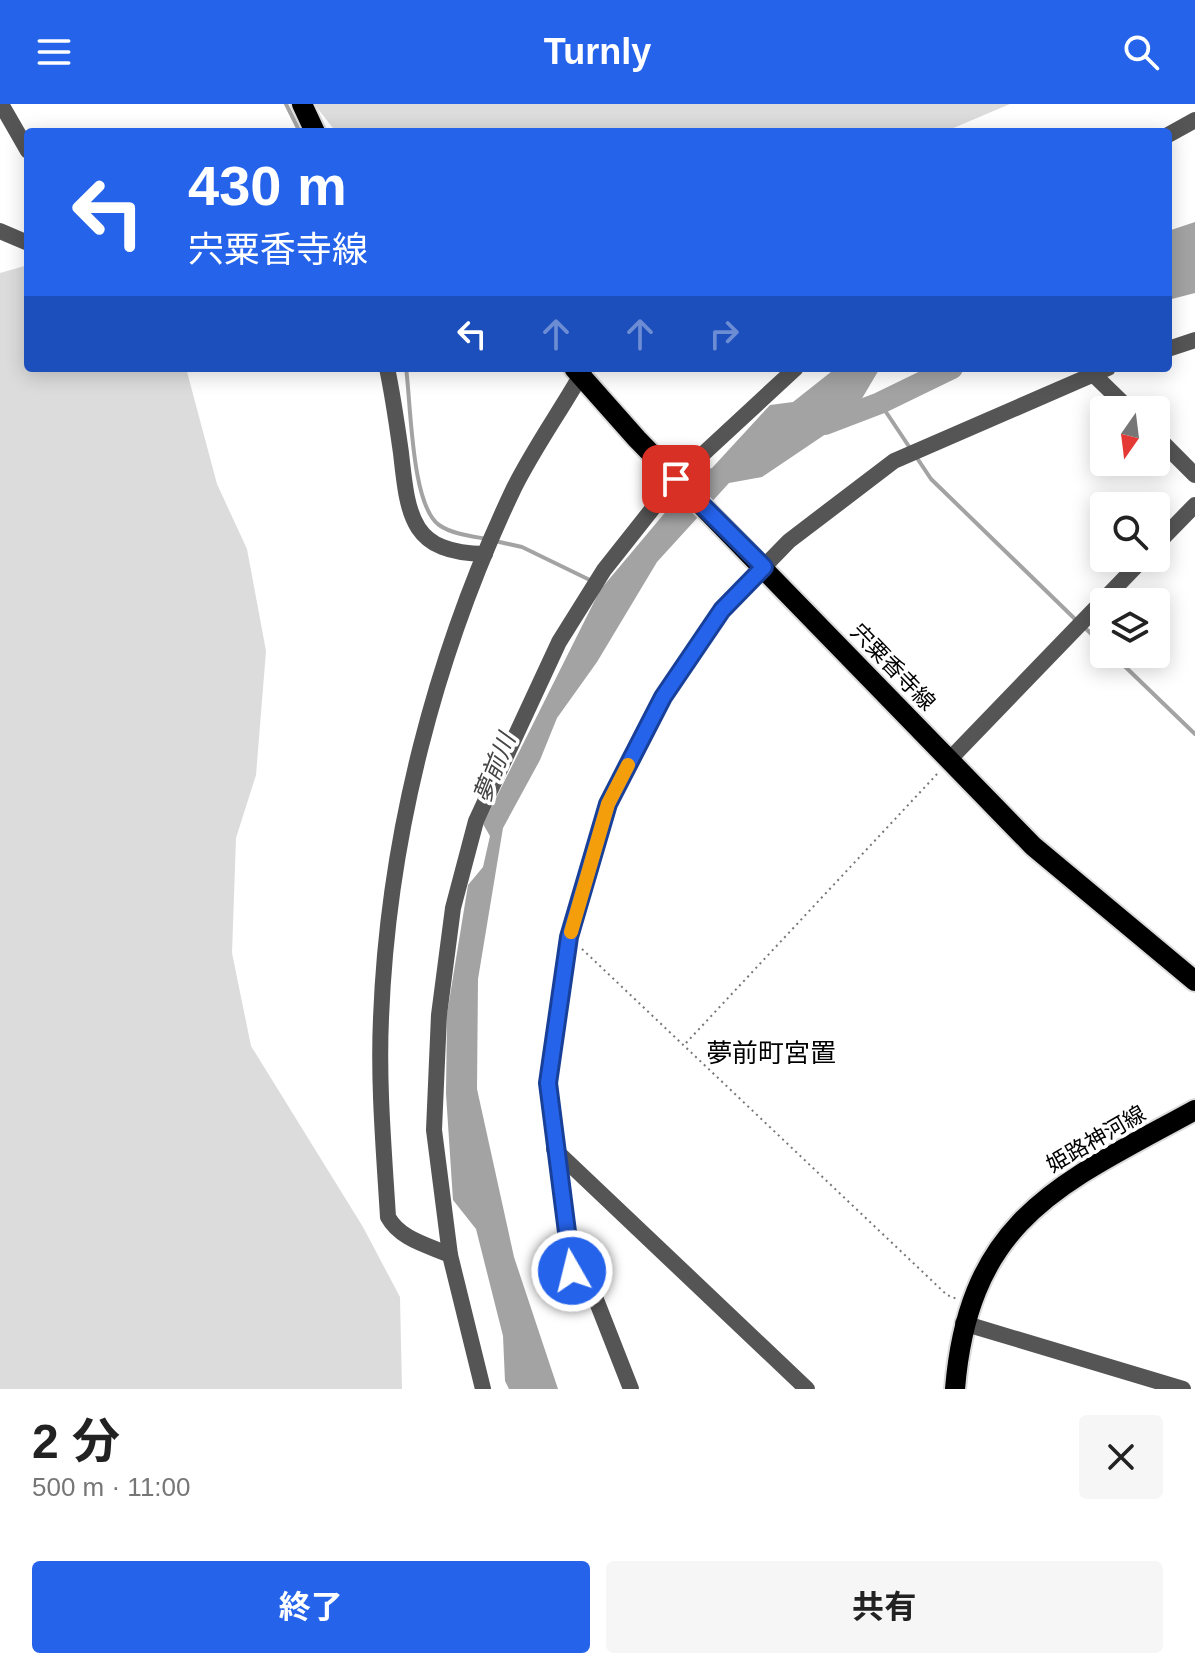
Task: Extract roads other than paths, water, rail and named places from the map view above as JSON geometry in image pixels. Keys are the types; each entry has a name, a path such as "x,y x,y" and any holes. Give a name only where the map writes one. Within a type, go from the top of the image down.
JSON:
{"main road":[{"path":"302,104 313,128"},
{"name":"宍粟香寺線","path":"580,372 678,481 1033,846 1195,981"},
{"name":"姫路神河線","path":"955,1389 966,1313 990,1261 1010,1234 1049,1195 1084,1170 1195,1110"}],"street":[{"path":"1,104 24,144"},
{"path":"1172,133 1195,120"},
{"path":"0,231 24,241"},
{"path":"1172,348 1195,340"},
{"path":"388,372 406,503 416,528 428,541 446,550 485,554"},
{"path":"450,1255 394,1228 388,1217 381,1020 392,889 412,783 432,707 485,554 539,442 578,372"},
{"path":"483,1389 450,1255 434,1130 439,1015 453,908 476,821 559,642 604,570 678,481 792,372"},
{"path":"631,1389 593,1292 572,1271 554,1149 548,1083 569,937 608,804 663,697 722,610 789,541 894,461 1095,372"},
{"path":"1102,372 1120,396"},
{"path":"1170,450 1195,475"},
{"path":"1170,531 1195,505"},
{"path":"949,760 1130,572"},
{"path":"554,1149 807,1389"},
{"path":"966,1313 1160,1386 1183,1389"}],"waterway":[{"path":"286,104 298,128"},
{"path":"406,372 418,476 430,514 439,525 450,531 487,539"},
{"name":"夢前川","path":"825,424 880,403 944,372"},
{"path":"880,403 910,448"},
{"path":"915,455 931,479 1076,620"},
{"path":"495,541 522,547 594,582"},
{"path":"1083,626 1090,633"},
{"path":"1127,668 1195,734"}],"district":[{"name":"夢前町宮置","path":"771,1053"}]}
